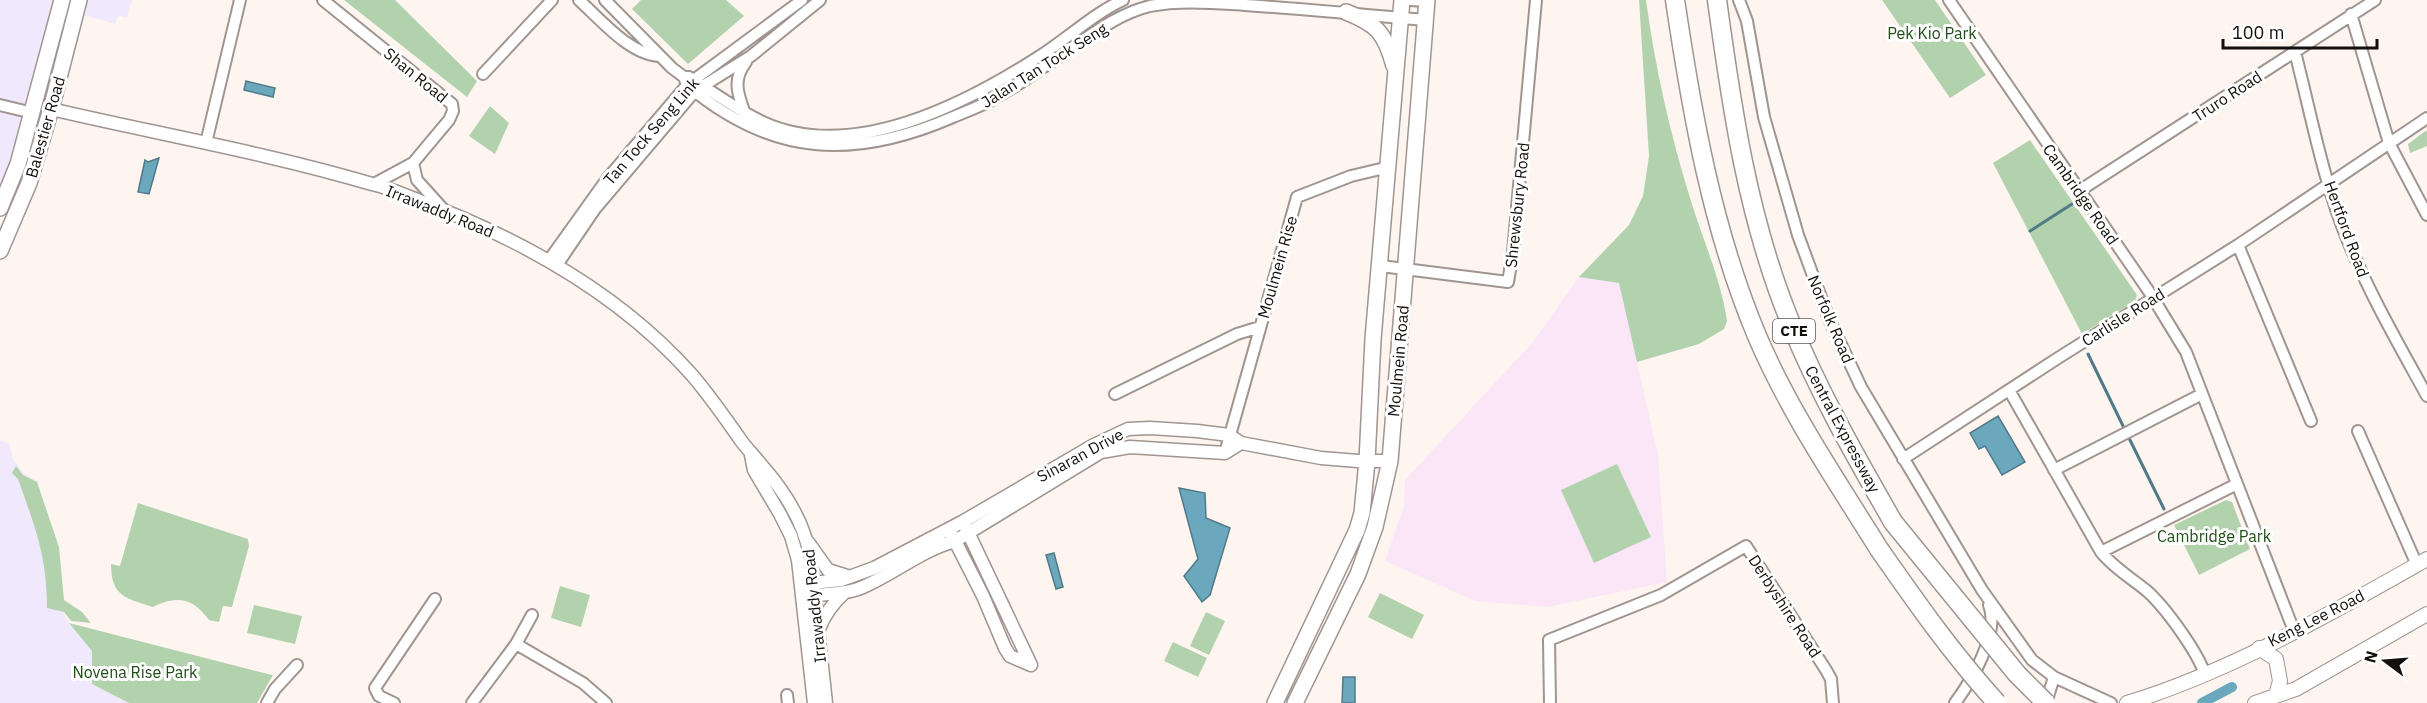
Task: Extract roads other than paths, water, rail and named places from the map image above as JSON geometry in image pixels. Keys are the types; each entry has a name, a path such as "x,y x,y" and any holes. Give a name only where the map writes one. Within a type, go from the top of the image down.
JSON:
{"highway":[{"name":"Central Expressway","path":"1676,0 1695,130 1723,238 1756,335 1790,404 1879,549 1927,616 1997,703"},
{"name":"Central Expressway","path":"1717,0 1734,125 1759,230 1787,312 1822,392 1893,522 2017,674 2046,703"}],"main road":[{"name":"Balestier Road","path":"0,208 18,164 62,0"},
{"name":"Balestier Road","path":"0,251 25,194 51,109 79,0"},
{"name":"Moulmein Road","path":"1276,702 1357,530 1362,513 1373,339 1402,0"},
{"name":"Moulmein Road","path":"1299,699 1358,574 1376,527 1390,461 1427,1"},
{"path":"1346,12 1368,20 1378,30 1388,48 1396,75"},
{"name":"Keng Lee Road","path":"2127,703 2205,675 2294,631 2422,562"},
{"path":"2255,703 2296,689 2427,614"},
{"path":"2259,648 2276,659 2280,681 2276,695"}],"street":[{"path":"206,143 240,0"},
{"name":"Shan Road","path":"322,0 453,105 449,120 413,163 374,184"},
{"path":"483,74 552,0"},
{"name":"Jalan Tan Tock Seng","path":"579,0 636,51 649,56 660,56"},
{"name":"Jalan Tan Tock Seng","path":"605,0 660,56 732,117 787,139 825,145 851,146 908,135 993,99 1120,16 1150,6 1197,2 1426,20"},
{"name":"Tan Tock Seng Link","path":"553,262 692,84 802,0"},
{"name":"Tan Tock Seng Link","path":"692,84 751,56 820,0"},
{"name":"Jalan Tan Tock Seng","path":"692,84 764,123 815,135 851,136 902,125 988,87 1016,71 1104,10 1123,0"},
{"path":"1410,0 1427,1"},
{"name":"Shrewsbury Road","path":"1381,266 1508,282 1513,252 1536,0"},
{"path":"1739,0 1747,21"},
{"path":"1747,21 1749,0"},
{"name":"Cambridge Road","path":"1949,0 2153,298 2186,352 2294,631"},
{"name":"Truro Road","path":"2079,191 2375,0"},
{"path":"2351,14 2389,143 2427,215"},
{"name":"Norfolk Road","path":"1747,21 1764,117 1798,235 1829,319 1861,387 1982,590 2032,660 2054,676 2111,703"},
{"name":"Hertford Road","path":"2295,52 2329,183 2347,239 2374,299 2427,396"},
{"name":"Tan Tock Seng Link","path":"744,111 736,84 739,72 751,56"},
{"name":"Balestier Road","path":"0,105 33,113"},
{"name":"Irrawaddy Road","path":"51,109 206,143 374,184 482,226 553,262 611,303 666,348 705,391 751,455 782,491 798,520 807,541 814,703"},
{"name":"Carlisle Road","path":"1904,459 2238,245 2427,118"},
{"path":"413,163 417,180 444,210"},
{"name":"Moulmein Rise","path":"1225,453 1297,197 1352,176 1389,167"},
{"path":"2238,245 2311,422"},
{"name":"Moulmein Rise","path":"1115,394 1237,334 1260,327"},
{"path":"2009,390 2102,552 2114,567 2150,593 2177,626 2205,675"},
{"path":"2054,470 2202,394"},
{"name":"Sinaran Drive","path":"808,589 854,578 963,522 1039,476 1128,429 1150,428 1229,435 1241,443 1317,456 1367,456 1390,461"},
{"path":"2358,431 2422,562"},
{"path":"1225,453 1241,443"},
{"name":"Sinaran Drive","path":"808,589 845,592 861,588 936,547 968,534 1101,452 1130,447 1225,453"},
{"name":"Irrawaddy Road","path":"751,455 754,470 791,536 808,589 817,633 826,703"},
{"path":"2102,552 2237,484"},
{"path":"949,528 1010,656 1031,665 963,522"},
{"path":"807,541 832,573 854,578"},
{"name":"Derbyshire Road","path":"1550,703 1549,640 1661,596 1746,546 1831,679 1833,703"},
{"name":"Norfolk Road","path":"1955,703 1978,664 1992,631 1993,615 1982,590"},
{"path":"817,633 823,617 845,592"},
{"path":"394,703 379,696 375,688 435,600"},
{"path":"472,703 516,644 532,615"},
{"path":"516,644 583,683 606,703"},
{"path":"267,703 274,689 297,665"},
{"path":"2046,703 2054,676"}],"water":[{"path":"246,81 275,88 273,97 244,90"},
{"path":"159,158 149,194 138,192 145,160 148,162"},
{"path":"1998,416 2025,462 2002,475 1985,446 1979,449 1970,433"},
{"path":"1179,488 1205,493 1206,518 1230,528 1210,595 1202,602 1184,576 1198,559"},
{"path":"1054,553 1063,587 1056,589 1046,555"},
{"path":"1343,677 1355,677 1355,703 1342,703"}],"waterway":[{"path":"2030,231 2072,204"},
{"path":"2088,354 2125,430"},
{"path":"2128,436 2164,509"},
{"path":"2202,703 2232,687"}],"park label":[{"name":"Pek Kio Park","path":"1932,33"},
{"name":"Cambridge Park","path":"2214,536"},
{"name":"Novena Rise Park","path":"135,672"}]}
